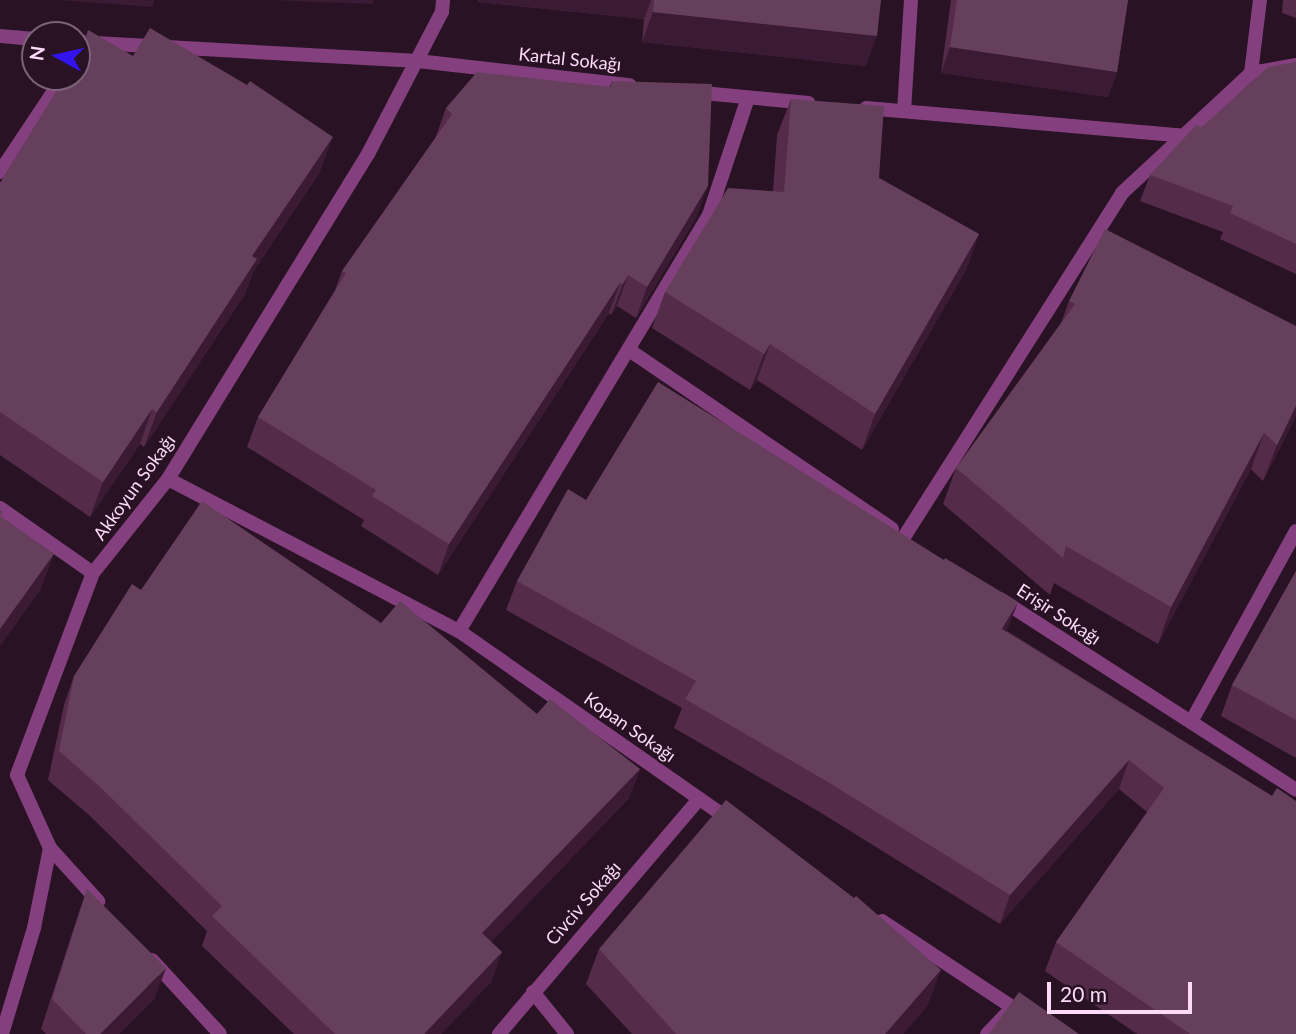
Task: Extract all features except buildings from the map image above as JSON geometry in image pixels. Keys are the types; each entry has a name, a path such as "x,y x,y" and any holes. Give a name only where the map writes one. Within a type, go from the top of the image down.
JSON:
{"street":[{"name":"Akkoyun Sokağı","path":"107,910 50,848 17,775 93,573 168,479 368,154 442,12 443,0"},
{"path":"904,111 911,0"},
{"path":"1251,73 1259,0"},
{"path":"0,36 21,38"},
{"name":"Kartal Sokağı","path":"91,47 418,61 652,87"},
{"path":"629,350 910,541 1095,249 1122,193 1251,73 1296,65"},
{"path":"680,90 826,104"},
{"path":"0,172 54,91"},
{"path":"459,631 709,215 748,98"},
{"path":"852,107 1184,136"},
{"name":"Kopan Sokağı","path":"168,479 459,631 745,830"},
{"path":"0,508 93,573"},
{"path":"1191,722 1296,531"},
{"name":"Erişir Sokağı","path":"984,589 1296,790"},
{"name":"Civciv Sokağı","path":"499,1034 699,799"},
{"path":"2,1034 34,928 50,848"},
{"path":"873,915 1053,1034"},
{"path":"144,951 220,1034"},
{"path":"533,992 567,1034"},
{"path":"987,1034 1012,1008"}]}
